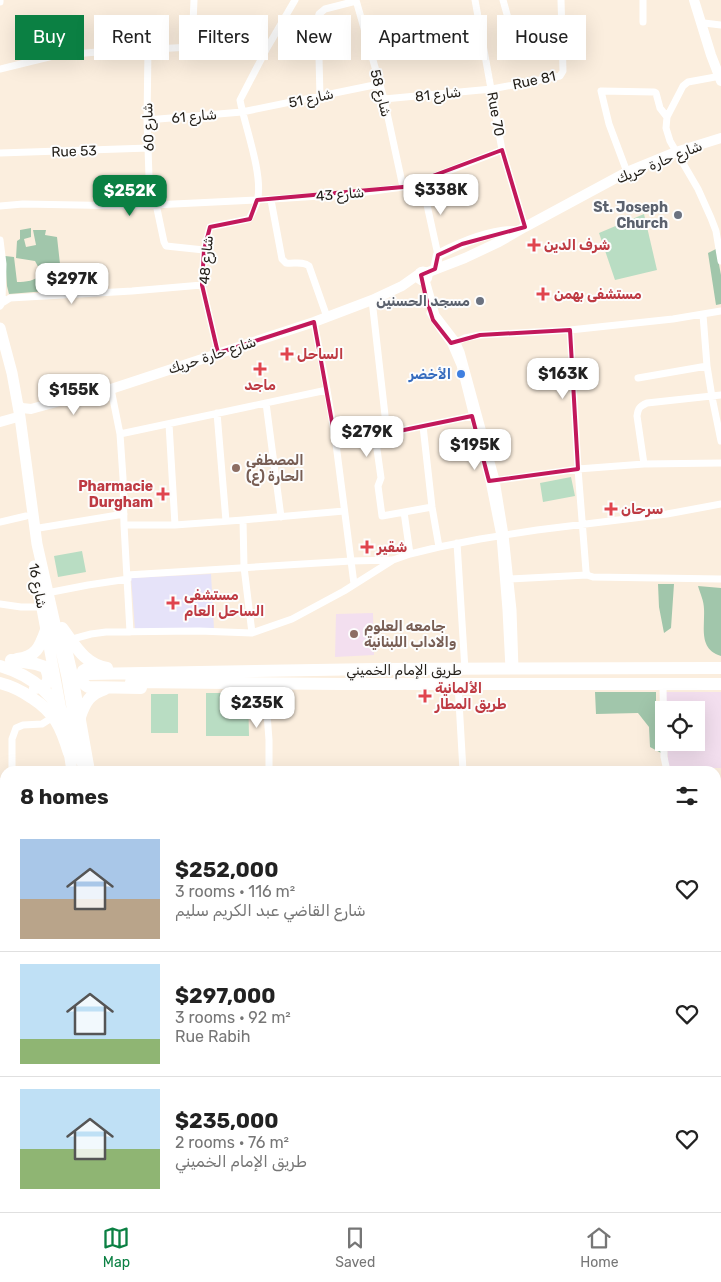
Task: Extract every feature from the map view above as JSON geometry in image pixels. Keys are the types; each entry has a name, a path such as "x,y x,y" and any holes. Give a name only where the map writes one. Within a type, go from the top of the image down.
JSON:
{"highway":[{"path":"62,628 68,641 88,660 107,668"},
{"path":"3,663 27,658 35,653 46,630"},
{"path":"3,663 42,687 51,697 68,722 81,766"},
{"path":"0,676 42,676 3,663"},
{"path":"0,683 34,688 43,687 47,683 48,674 45,667 36,664 3,663"},
{"path":"255,671 229,666 107,668 86,669 82,673 82,679 83,683 88,687 110,688 220,689 265,687 281,683"},
{"name":"طريق الإمام الخميني","path":"721,668 255,671 87,678 375,684 721,684"},
{"path":"634,669 634,685"},
{"path":"375,684 376,670"},
{"path":"0,683 22,690 42,704 53,716 69,753"},
{"path":"80,717 84,705 90,696 110,688"}],"main road":[{"name":"شارع 16","path":"0,328 12,373 26,459 33,522 40,561 67,677 82,766"},
{"path":"0,352 7,382 19,416"},
{"name":"شارع 16","path":"19,416 20,457 26,516 38,590 69,753 80,766"},
{"path":"38,590 41,595 47,595 51,588"}],"street":[{"path":"193,15 194,0"},
{"path":"268,46 295,0"},
{"path":"320,97 319,14 325,9 356,0"},
{"name":"شارع 58","path":"356,0 384,99 403,187"},
{"name":"Rue 70","path":"474,0 502,150 522,229"},
{"path":"503,0 507,15"},
{"name":"Rue 81","path":"492,89 560,76 563,71 561,0"},
{"path":"643,22 644,0"},
{"path":"695,0 721,77"},
{"path":"695,0 706,40 721,77"},
{"path":"704,23 721,25"},
{"path":"0,69 53,56 94,52"},
{"name":"شارع 60","path":"148,60 147,120 153,205 166,246 204,250"},
{"path":"258,200 257,174 240,100 261,60"},
{"path":"721,77 688,82 683,86 667,117 666,128 670,141 698,189 716,231 721,259"},
{"name":"شارع 51","path":"242,112 379,84"},
{"name":"شارع 81","path":"384,99 492,89"},
{"path":"627,172 609,124 600,91 654,92 660,108 667,117"},
{"name":"شارع 61","path":"147,120 242,112"},
{"name":"شارع حارة حريك","path":"61,404 91,399 111,389 314,322 372,300 499,242 627,172 676,152 721,138"},
{"name":"Rue 53","path":"0,153 148,148"},
{"name":"شارع 43","path":"0,206 23,204 153,205 271,200 352,194 403,187 422,182 502,150"},
{"path":"422,182 438,255 425,276 436,314 453,343 472,416 492,481"},
{"name":"شارع 48","path":"218,353 202,285 204,250 210,227 249,219 258,200"},
{"path":"271,200 281,256 286,263 307,264 309,266 327,317"},
{"name":"شارع حارة حريك","path":"438,255 462,244 496,233 522,229"},
{"path":"0,240 4,264 1,304"},
{"path":"1,294 10,298 202,285"},
{"path":"1,304 10,298"},
{"path":"372,300 387,433"},
{"path":"453,343 480,335 570,330 703,315 721,311"},
{"path":"703,315 707,366 721,441"},
{"path":"314,322 336,444 354,584"},
{"path":"570,330 578,469 587,575"},
{"path":"453,343 459,346 465,363 503,536 510,579 512,669"},
{"path":"638,378 707,366"},
{"path":"111,389 120,434 130,632"},
{"path":"120,434 327,390"},
{"path":"644,464 637,416 641,405 721,395"},
{"path":"266,403 281,517"},
{"path":"19,416 22,408 31,409 61,404"},
{"path":"19,416 25,421 33,415 61,404"},
{"path":"217,413 226,521"},
{"path":"0,422 19,416"},
{"path":"336,444 472,416"},
{"path":"169,424 175,525"},
{"path":"423,426 432,507 439,547"},
{"path":"375,435 381,478 378,486 382,516 432,507"},
{"name":"شارع 16","path":"26,459 51,588 62,628"},
{"path":"492,481 578,469 644,464 721,463"},
{"path":"82,766 80,717 68,641 91,634 130,632 199,631 252,633 292,619 393,560 410,554 457,543 582,524 667,514 721,504"},
{"path":"124,524 175,525 344,510"},
{"path":"404,512 410,554"},
{"path":"39,528 124,514"},
{"path":"0,522 26,516"},
{"path":"243,520 244,567 252,633"},
{"path":"503,536 506,610 512,669"},
{"path":"457,543 465,670"},
{"path":"51,588 88,585 127,577 244,567 393,560"},
{"path":"510,579 587,575 593,577 721,579"},
{"path":"0,604 42,608"},
{"path":"458,684 463,766"},
{"path":"663,685 664,757 666,766"},
{"path":"265,687 269,766"},
{"path":"12,766 12,739 16,728 23,725 42,724 53,716"}],"highlighted area":[{"path":"502,150 525,227 462,244 438,255 435,269 421,275 426,298 433,320 451,343 480,335 570,330 578,469 489,481 472,416 336,444 314,322 218,353 202,285 204,250 210,227 250,219 257,200 403,187"}],"shaded area":[{"name":"مستشفى الساحل العام","path":"211,574 214,629 135,629 131,578"},
{"name":"جامعه العلوم والاداب اللبنانية","path":"373,613 374,655 335,657 336,614"},
{"path":"666,692 721,692 721,766 668,766 667,751 705,751 705,701 666,701"}],"green space":[{"path":"644,214 657,270 615,280 599,233"},
{"path":"31,228 31,237 24,239 26,247 36,245 33,230 46,230 45,235 57,237 60,264 53,272 47,273 46,291 9,294 5,256 14,257 17,282 30,281 42,274 35,261 16,258 20,230"},
{"path":"716,249 721,275 721,304 716,305 708,253"},
{"path":"571,477 575,496 543,502 540,483"},
{"path":"82,551 86,572 58,577 54,556"},
{"path":"658,584 674,584 671,628 664,633 659,607"},
{"path":"698,586 721,588 721,656 709,648 704,637 704,606"},
{"path":"595,692 656,692 655,750 650,747 649,727 638,713 596,714"},
{"path":"206,693 248,693 249,736 206,736"},
{"path":"151,694 178,694 178,733 151,733"}],"place":[{"name":"St. Joseph Church","path":"678,215"},
{"name":"شرف الدين","path":"534,245"},
{"name":"مستشفى بهمن","path":"543,294"},
{"name":"مسجد الحسنين","path":"480,301"},
{"name":"الساحل","path":"287,354"},
{"name":"ماجد","path":"260,369"},
{"name":"الأخضر","path":"461,374"},
{"name":"المصطفى الحارة (ع)","path":"236,468"},
{"name":"Pharmacie Durgham","path":"163,494"},
{"name":"سرحان","path":"611,509"},
{"name":"شقير","path":"367,547"},
{"name":"مستشفى الساحل العام","path":"173,603"},
{"name":"جامعه العلوم والاداب اللبنانية","path":"354,634"},
{"name":"الألمانية طريق المطار","path":"425,696"}]}
